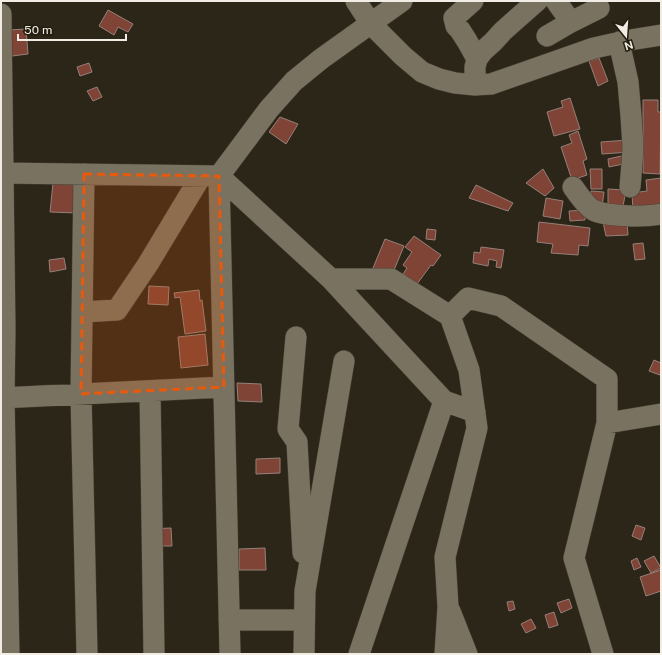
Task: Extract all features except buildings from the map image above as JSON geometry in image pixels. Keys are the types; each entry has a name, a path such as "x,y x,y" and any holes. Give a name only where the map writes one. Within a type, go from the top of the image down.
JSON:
{"street":[{"path":"356,1 371,24 403,56 422,72 439,79 455,83 475,85 491,84 594,48 661,35"},
{"path":"82,312 117,310 210,176 268,109 294,81 321,59 402,1"},
{"path":"473,1 454,18 456,26 468,41 477,59"},
{"path":"475,85 474,67 477,59 503,31 537,1"},
{"path":"556,1 571,22"},
{"path":"547,36 599,8"},
{"path":"1,14 2,398 9,654"},
{"path":"619,42 628,82 631,116 633,147 630,187"},
{"path":"2,173 210,176 331,278 444,401 475,412"},
{"path":"84,174 81,394 86,654"},
{"path":"210,176 224,387 230,654"},
{"path":"573,187 593,210 629,216 649,216 661,214"},
{"path":"331,278 391,279 450,316 469,370 477,428 446,557 448,607 445,654"},
{"path":"450,316 468,298 501,306 607,379 607,424 574,558 603,654"},
{"path":"296,337 288,429 297,442 305,591 304,654"},
{"path":"305,591 344,361"},
{"path":"2,398 224,387"},
{"path":"150,391 154,654"},
{"path":"359,654 444,401"},
{"path":"607,424 661,414"},
{"path":"448,607 467,654"},
{"path":"229,620 304,620"}],"highlighted area":[{"path":"84,174 219,176 224,387 81,394"}]}
